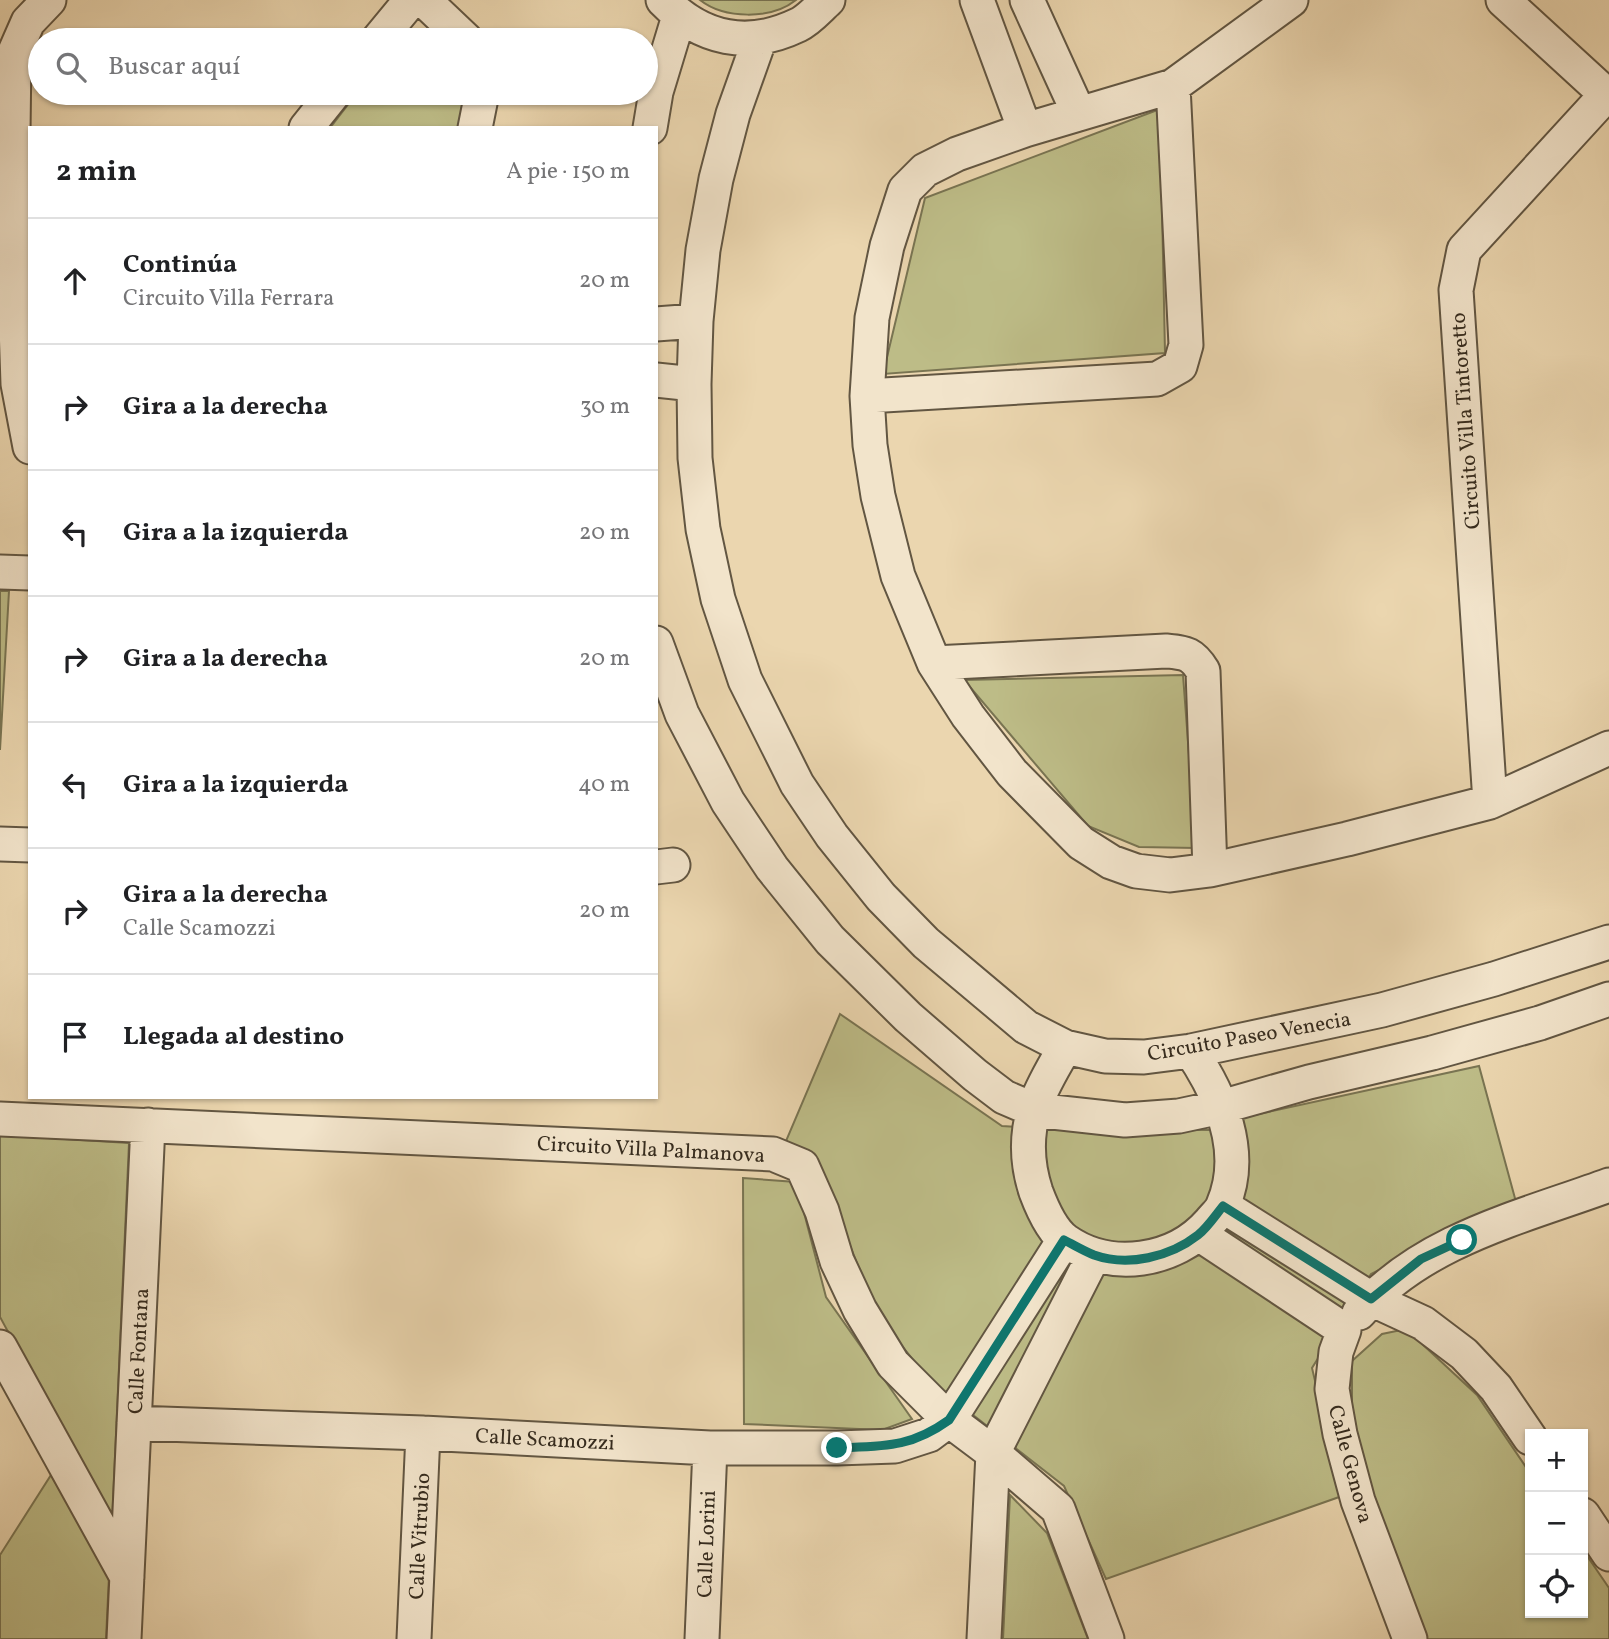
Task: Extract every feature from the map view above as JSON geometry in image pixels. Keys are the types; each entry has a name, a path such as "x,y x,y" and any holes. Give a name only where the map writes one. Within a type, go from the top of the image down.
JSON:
{"street":[{"path":"28,436 18,384 12,210 14,54 28,22 49,0"},
{"path":"388,28 411,0"},
{"path":"424,0 453,28"},
{"path":"658,81 671,8 703,30 731,38 760,38 801,24 828,0"},
{"path":"977,0 1025,130"},
{"path":"1027,0 1079,114"},
{"path":"1291,0 1173,86 1025,130 957,154 925,170 905,190 887,246 872,318 867,396 870,445 884,523 898,576 934,663 968,716 1013,773 1081,843 1111,862 1136,871 1170,875 1210,870 1347,839 1490,802 1609,748"},
{"name":"Circuito Villa Tintoretto","path":"1490,802 1456,290 1464,250 1608,96 1503,0"},
{"name":"Circuito Paseo Venecia","path":"760,38 733,114 716,179 703,250 696,321 694,384 703,529 718,599 745,680 797,784 832,836 881,897 926,943 1026,1027 1065,1047 1105,1056 1144,1056 1191,1051 1382,1010 1494,979 1609,942"},
{"path":"867,396 1157,379 1180,366 1186,345 1173,86"},
{"path":"308,126 324,105"},
{"path":"475,126 480,105"},
{"path":"650,126 654,105"},
{"path":"658,324 696,321"},
{"path":"658,380 694,384"},
{"path":"0,572 28,573"},
{"path":"658,648 682,714 728,802 772,869 830,940 908,1017 1004,1097 1034,1110 1125,1120 1179,1116 1432,1053 1540,1023 1609,999"},
{"path":"934,663 1166,651 1186,653 1196,660 1203,671 1210,870"},
{"path":"0,844 28,845"},
{"path":"1065,1047 1034,1110 1028,1149 1031,1178 1042,1209 1064,1240 1094,1255 1122,1260 1150,1258 1176,1249 1199,1234 1223,1206 1231,1172 1231,1142 1210,1081 1191,1051"},
{"name":"Circuito Villa Palmanova","path":"0,1119 773,1154 787,1158 802,1166 822,1212 837,1261 860,1310 893,1364 949,1420 993,1453 1058,1509 1107,1639"},
{"name":"Calle Fontana","path":"124,1639 148,1125"},
{"path":"1199,1234 1344,1330 1371,1299 1421,1259 1452,1244 1609,1185"},
{"path":"1223,1206 1371,1299 1423,1323 1464,1354 1496,1388 1525,1431"},
{"path":"949,1420 1064,1240"},
{"path":"984,1639 993,1453 1094,1255"},
{"name":"Calle Genova","path":"1344,1330 1336,1352 1332,1389 1340,1434 1358,1501 1410,1639"},
{"path":"0,1347 127,1577"},
{"name":"Calle Scamozzi","path":"134,1423 423,1433 710,1448 895,1446 929,1435 949,1420"},
{"name":"Calle Vitrubio","path":"414,1639 423,1433"},
{"name":"Calle Lorini","path":"702,1639 710,1448"},
{"path":"1588,1522 1609,1554"}],"shaded area":[{"path":"700,0 796,0 774,11 748,15 722,11"},
{"path":"348,105 462,105 459,126 332,126"},
{"path":"1160,109 1165,353 883,374 925,198"},
{"path":"0,591 9,591 0,750"},
{"path":"1183,675 1196,848 1139,847 1088,826 964,680"},
{"path":"840,1014 1002,1126 1211,1130 1245,1117 1479,1066 1516,1202 1371,1274 1312,1368 1342,1496 1106,1579 1064,1486 932,1383 879,1318 814,1156 786,1141"},
{"path":"0,1135 129,1143 112,1524 0,1317"},
{"path":"743,1178 796,1182 826,1297 912,1419 882,1430 744,1424"},
{"path":"1406,1329 1477,1395 1525,1466 1525,1618 1588,1618 1588,1557 1609,1588 1609,1639 1427,1639 1352,1442 1352,1361 1382,1334"},
{"path":"51,1475 109,1576 106,1639 0,1639 0,1555"},
{"path":"1010,1495 1047,1533 1088,1639 1003,1639"}],"route":[{"path":"837,1448 895,1446 929,1435 949,1420 1064,1240 1094,1255 1122,1260 1150,1258 1176,1249 1199,1234 1223,1206 1371,1299 1421,1259 1462,1240"}]}
